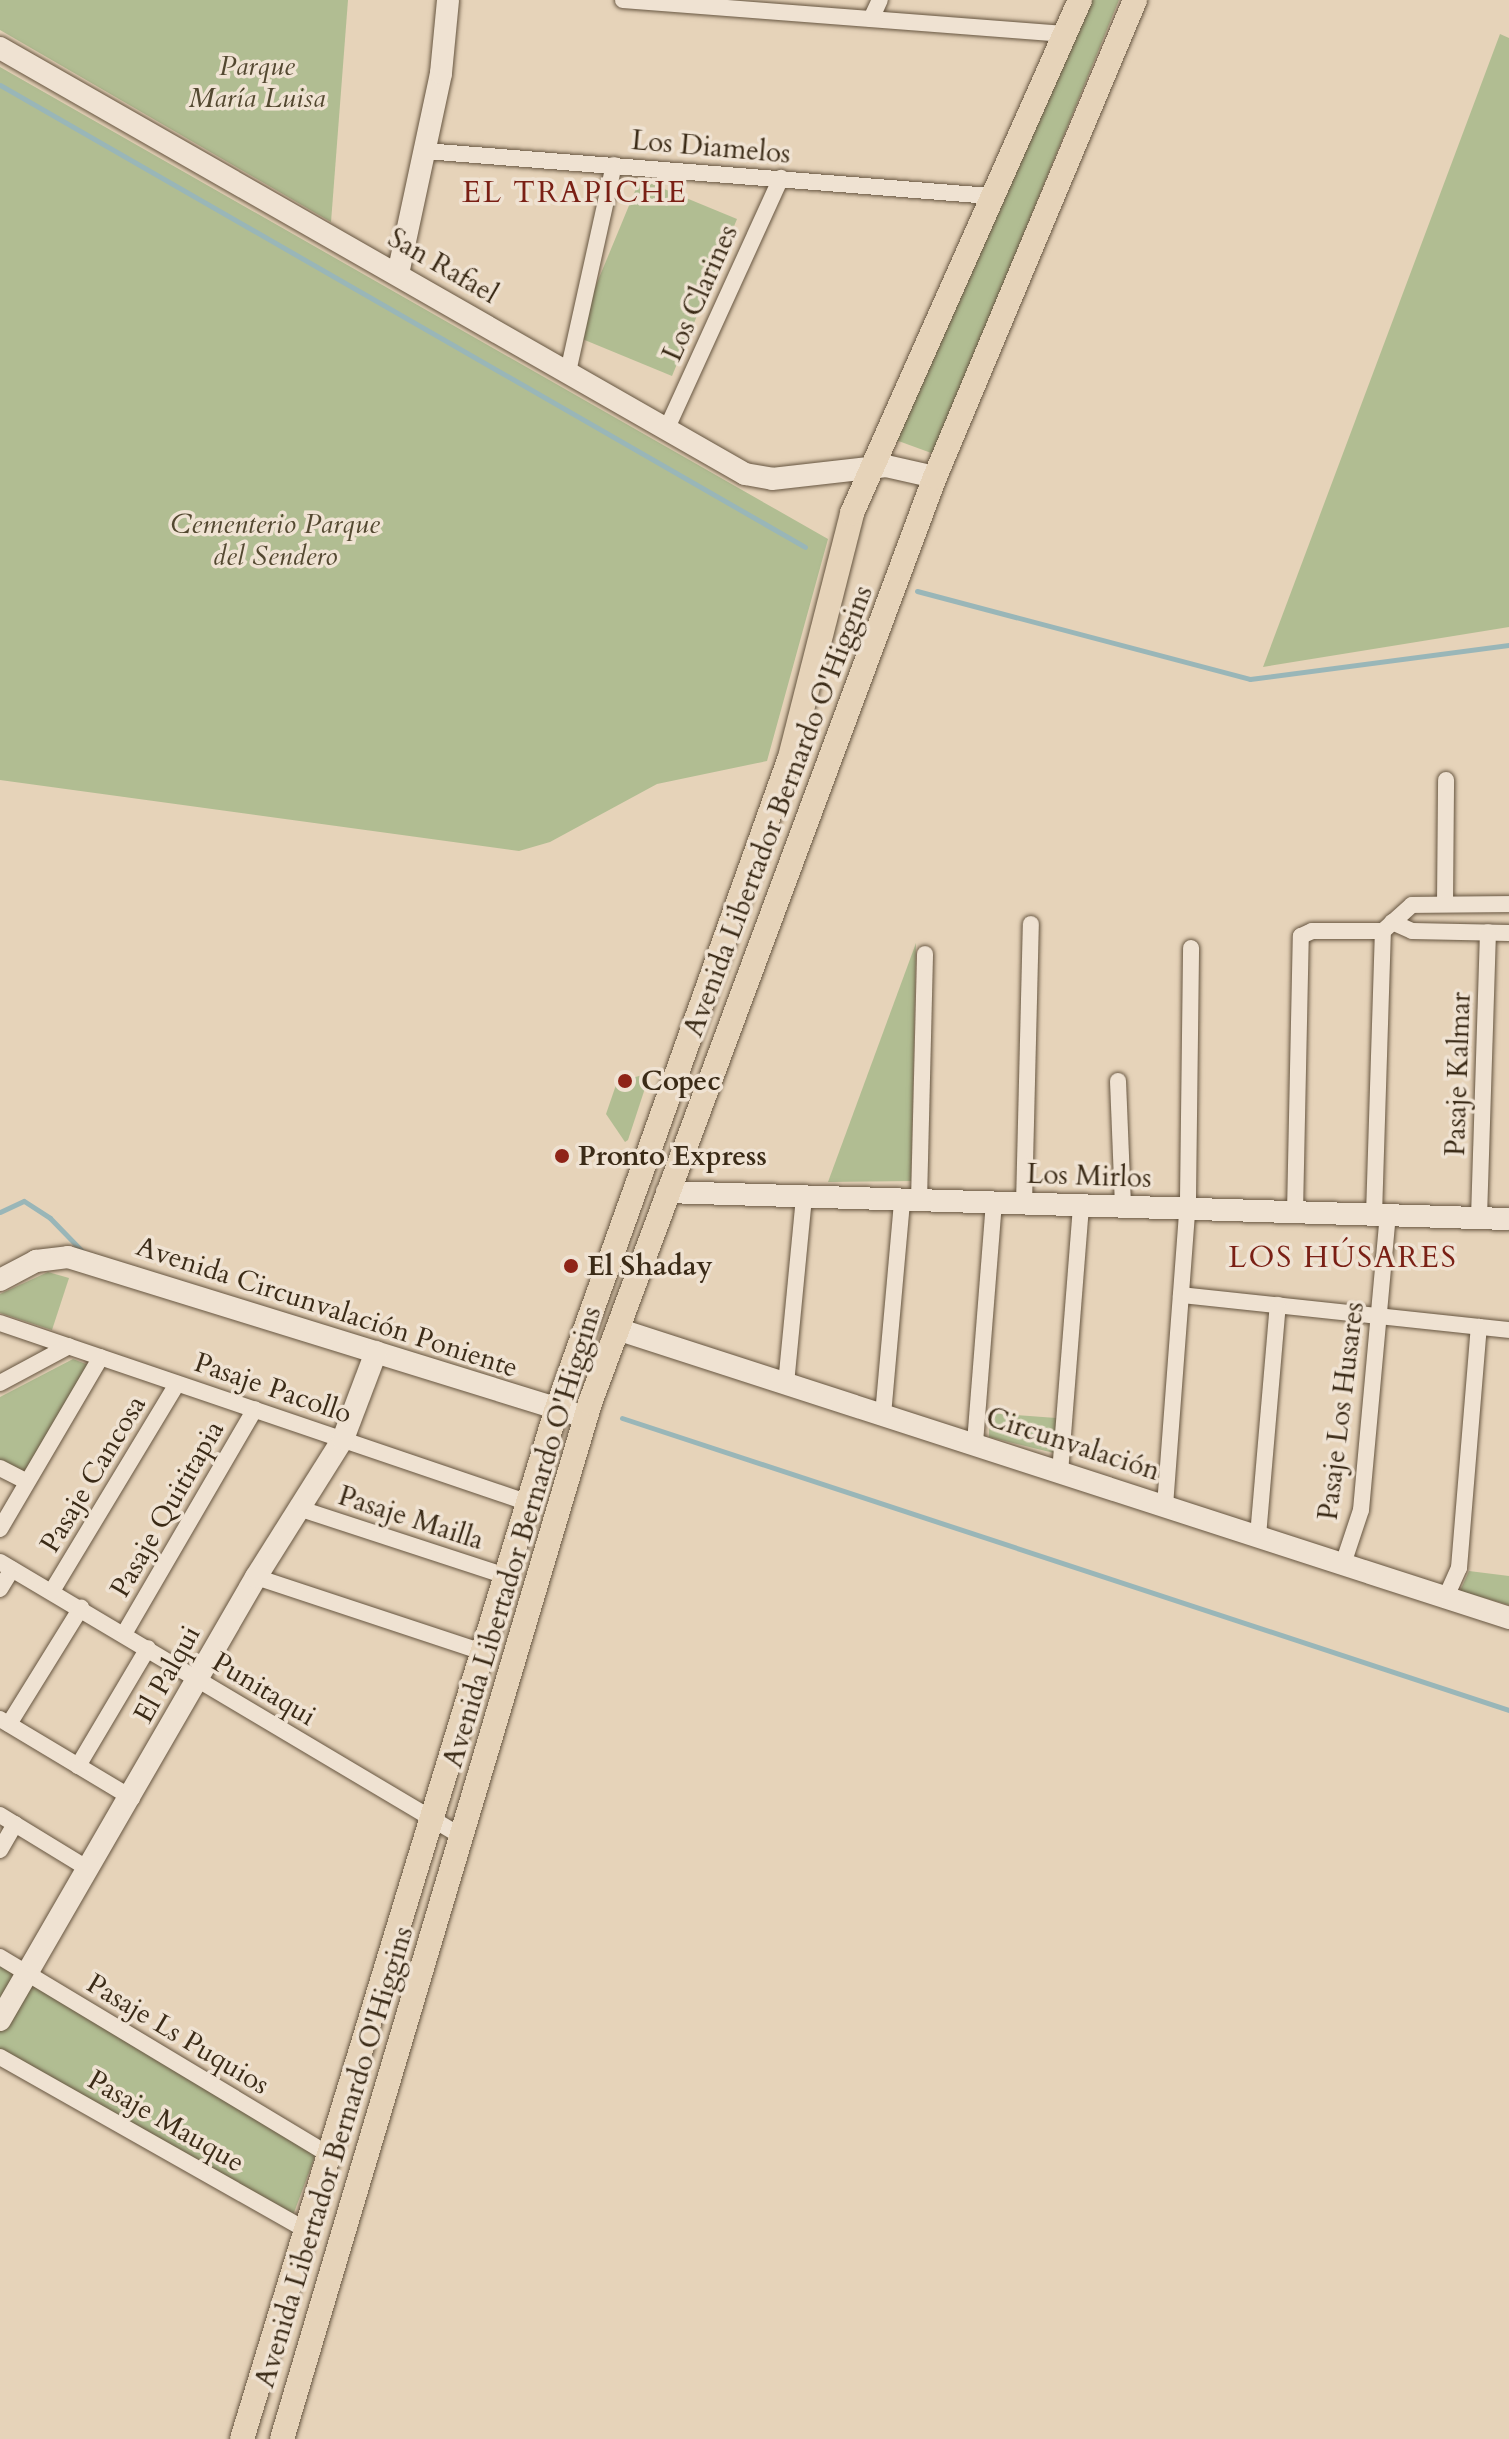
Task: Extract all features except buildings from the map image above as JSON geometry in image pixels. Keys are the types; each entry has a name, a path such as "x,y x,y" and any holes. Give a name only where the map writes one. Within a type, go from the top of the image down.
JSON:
{"main road":[{"name":"Avenida Libertador Bernardo O'Higgins","path":"242,2439 556,1411 790,757 852,513 1080,0"},
{"name":"Avenida Libertador Bernardo O'Higgins","path":"282,2439 585,1417 935,477 1135,0"},
{"path":"435,1808 469,1808"}],"street":[{"path":"398,274 441,73 448,0"},
{"path":"623,0 1065,34"},
{"path":"871,19 880,0"},
{"name":"San Rafael","path":"0,48 757,478 871,468 904,468 935,477"},
{"name":"Los Diamelos","path":"425,151 991,196"},
{"path":"568,372 614,165"},
{"name":"Los Clarines","path":"667,428 781,178"},
{"path":"1445,903 1446,780"},
{"path":"1388,926 1412,905 1509,904"},
{"path":"1024,1204 1031,924"},
{"path":"1295,1213 1301,936 1312,931 1388,926 1412,931 1509,933"},
{"name":"Pasaje Los Husares","path":"1343,1564 1361,1510 1379,1316 1388,926"},
{"name":"Pasaje Kalmar","path":"1479,1218 1488,932"},
{"path":"1165,1506 1187,1209 1191,948"},
{"path":"883,1415 911,1201 925,954"},
{"path":"1118,1081 1123,1207"},
{"name":"Los Mirlos","path":"667,1192 1509,1219"},
{"path":"786,1384 804,1198"},
{"path":"975,1443 994,1204"},
{"path":"1060,1473 1081,1206"},
{"name":"Avenida Circunvalación Poniente","path":"0,1280 50,1258 68,1257 556,1411 585,1417"},
{"path":"1181,1295 1509,1330"},
{"path":"1258,1536 1278,1305"},
{"name":"Pasaje Pacollo","path":"0,1323 529,1503"},
{"path":"1446,1597 1459,1568 1479,1327"},
{"name":"Circunvalación","path":"617,1329 1509,1618"},
{"path":"0,1383 69,1346"},
{"name":"El Palqui","path":"0,2020 132,1798 256,1577 343,1439 376,1352"},
{"path":"0,1529 101,1357"},
{"name":"Pasaje Cancosa","path":"52,1591 177,1384"},
{"name":"Pasaje Quititapia","path":"124,1634 255,1409"},
{"path":"0,1468 27,1482"},
{"name":"Pasaje Mailla","path":"301,1509 506,1576"},
{"path":"0,1589 6,1565"},
{"name":"Punitaqui","path":"6,1565 197,1679 435,1808 461,1836"},
{"path":"256,1577 483,1652"},
{"path":"81,1608 5,1721 132,1798"},
{"path":"78,1766 148,1648"},
{"path":"0,1815 90,1870"},
{"path":"0,1850 15,1824"},
{"name":"Pasaje Ls Puquios","path":"0,1957 329,2155"},
{"name":"Pasaje Mauque","path":"0,2057 306,2230"}],"green space":[{"name":"Parque María Luisa","path":"0,0 348,0 331,222 0,30"},
{"path":"1090,0 1119,0 934,454 893,439"},
{"path":"1500,34 1509,38 1509,627 1263,667"},
{"name":"Cementerio Parque del Sendero","path":"0,67 828,539 767,761 657,784 550,842 519,851 0,780"},
{"path":"640,179 737,219 672,376 575,336"},
{"path":"916,943 911,1181 828,1182"},
{"path":"650,1073 625,1142 606,1114 617,1082"},
{"path":"48,1272 69,1278 52,1330 0,1313 0,1294"},
{"path":"73,1359 91,1366 27,1474 0,1460 0,1397"},
{"path":"989,1413 1056,1418 1054,1453 989,1437"},
{"path":"1469,1571 1509,1576 1509,1605 1460,1591"},
{"path":"0,1963 317,2151 289,2226 0,2052"}],"waterway":[{"path":"0,85 805,547"},
{"path":"917,591 1250,679 1509,645"},
{"path":"0,1212 24,1201 50,1218 84,1253"},
{"path":"622,1418 1509,1710"}],"place":[{"name":"Copec","path":"625,1081"},
{"name":"Pronto Express","path":"562,1156"},
{"name":"El Shaday","path":"571,1266"}],"district":[{"name":"EL TRAPICHE","path":"575,193"},
{"name":"LOS HÚSARES","path":"1343,1258"}]}
